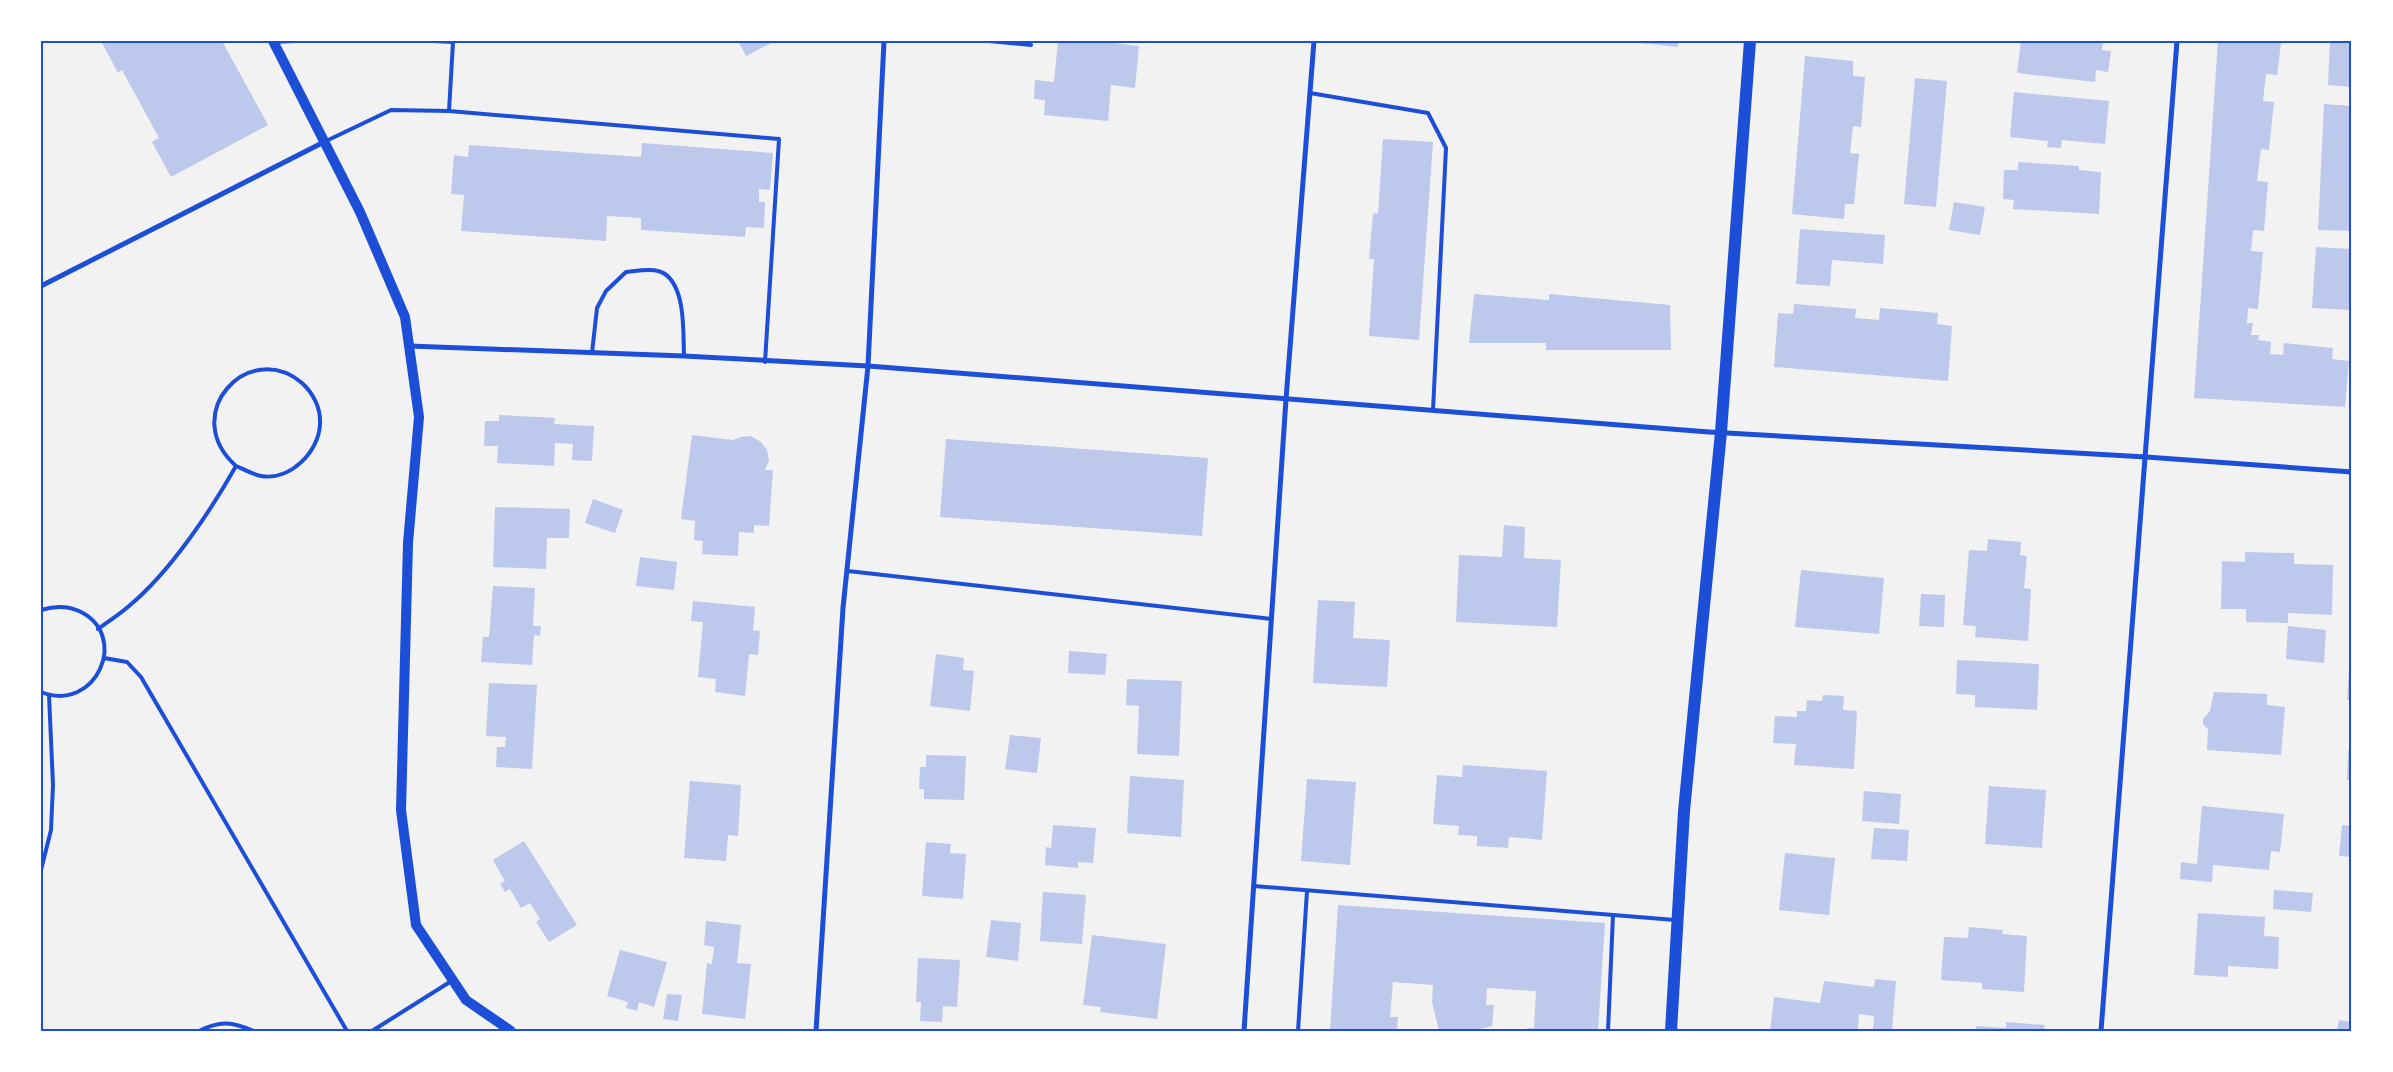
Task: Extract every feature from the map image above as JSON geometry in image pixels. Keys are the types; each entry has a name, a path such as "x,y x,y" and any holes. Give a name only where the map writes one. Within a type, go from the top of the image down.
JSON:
{"main road":[{"path":"1671,1031 1684,811 1721,432 1750,41"},
{"path":"273,42 360,212 405,317 419,417 408,543 401,810 416,924 466,1000 511,1031"}],"street":[{"path":"816,1031 843,608 868,366 884,41"},
{"path":"1244,1031 1286,399 1314,41"},
{"path":"2101,1031 2112,863 2146,457 2177,41"},
{"path":"41,286 324,142"},
{"path":"409,346 684,356 765,362 868,366 1721,432 2146,457 2352,472"}],"lane":[{"path":"273,42 292,41"},
{"path":"434,41 453,42 450,111"},
{"path":"989,41 1031,45"},
{"path":"1310,93 1428,113 1446,148 1432,410"},
{"path":"324,142 391,110 450,111 779,139 765,362"},
{"path":"592,353 597,308 606,291 626,272 651,270 665,274 675,288 682,308 684,356"},
{"path":"277,370 294,377 309,390 317,405 320,424 317,440 304,461 287,472 262,476 236,466 225,457 218,444 214,430 215,408 222,394 236,379 255,371 277,370"},
{"path":"98,629 129,606 152,584 213,507 236,466"},
{"path":"848,571 1272,619"},
{"path":"41,610 60,606 73,608 84,613 98,629 103,639 104,658 98,674 83,690 64,696 49,696 41,692"},
{"path":"104,658 127,662 141,678 347,1031"},
{"path":"41,870 51,830 53,785 49,696"},
{"path":"1254,886 1678,920"},
{"path":"1298,1031 1307,891"},
{"path":"1608,1031 1613,915"},
{"path":"372,1031 452,980"},
{"path":"199,1031 211,1025 232,1022 254,1031"}],"building":[{"path":"101,41 222,41 268,125 171,177 152,142 159,138 122,70 118,73"},
{"path":"738,41 775,41 746,56"},
{"path":"1058,41 1096,41 1139,46 1135,88 1111,85 1108,121 1044,115 1045,100 1034,99 1035,80 1054,82"},
{"path":"1623,41 1679,41 1678,47"},
{"path":"2021,41 2103,41 2102,50 2111,51 2108,72 2096,70 2095,82 2017,73"},
{"path":"2218,41 2281,43 2277,75 2266,74 2263,101 2274,102 2269,150 2261,149 2257,181 2268,182 2264,231 2253,230 2251,251 2263,252 2258,309 2248,308 2247,323 2253,323 2251,335 2259,335 2258,340 2271,342 2270,354 2283,355 2284,343 2333,348 2332,359 2349,361 2345,407 2194,398"},
{"path":"2330,41 2352,41 2352,87 2328,85"},
{"path":"1805,56 1853,61 1853,76 1865,77 1861,127 1853,126 1850,153 1859,154 1854,204 1845,204 1844,219 1792,214"},
{"path":"1915,78 1947,81 1936,207 1904,204"},
{"path":"2014,92 2109,101 2105,144 2062,140 2061,148 2047,147 2048,141 2010,137"},
{"path":"2324,104 2352,106 2352,231 2318,230"},
{"path":"1383,139 1433,142 1419,340 1369,336 1374,259 1369,259 1373,213 1378,214"},
{"path":"642,143 773,153 770,190 759,189 759,202 765,202 764,228 746,227 745,237 641,230 641,218 607,216 606,241 461,231 464,195 451,194 454,155 468,157 469,145 641,157"},
{"path":"2018,162 2079,166 2079,170 2101,172 2099,214 2013,209 2014,200 2003,199 2004,170 2018,170"},
{"path":"1954,202 1985,207 1980,235 1949,230"},
{"path":"1800,229 1885,235 1883,264 1832,260 1830,286 1796,284"},
{"path":"2316,247 2352,249 2349,310 2312,308"},
{"path":"1474,294 1549,300 1549,294 1670,305 1671,350 1546,350 1546,343 1469,343"},
{"path":"1794,304 1856,309 1855,318 1879,320 1880,308 1938,313 1937,324 1952,326 1948,381 1774,367 1778,313 1793,314"},
{"path":"499,415 555,418 554,424 594,426 592,461 572,460 573,444 555,443 554,466 497,463 498,446 484,446 485,421 499,421"},
{"path":"692,435 733,440 751,436 761,442 767,450 769,460 765,470 773,470 769,526 754,525 754,533 739,532 738,556 702,554 703,541 694,540 695,521 681,519"},
{"path":"946,439 1208,458 1202,536 940,517"},
{"path":"593,499 623,510 615,533 585,523"},
{"path":"495,507 570,509 569,538 547,538 546,569 493,567"},
{"path":"1504,525 1525,527 1524,558 1561,560 1557,627 1456,622 1459,555 1502,557"},
{"path":"1988,539 2021,542 2020,555 2027,556 2024,588 2031,589 2028,641 1975,637 1976,626 1963,625 1969,550 1987,551"},
{"path":"2245,552 2294,553 2294,564 2333,565 2332,615 2288,613 2288,623 2246,622 2246,609 2221,609 2222,561 2245,562"},
{"path":"640,557 677,562 674,590 636,586"},
{"path":"1801,570 1884,578 1879,634 1795,627"},
{"path":"493,586 535,588 533,626 541,626 540,636 534,635 532,665 481,662 483,637 489,637"},
{"path":"1921,594 1945,595 1944,627 1919,626"},
{"path":"1318,600 1355,602 1353,638 1390,640 1387,687 1313,683"},
{"path":"693,601 755,607 753,630 760,631 758,655 749,654 745,696 715,692 716,679 698,677 703,622 691,621"},
{"path":"2288,626 2326,630 2324,663 2286,659"},
{"path":"1069,651 1107,654 1105,675 1068,673"},
{"path":"2350,652 2352,652 2352,700 2347,700"},
{"path":"936,654 964,658 963,670 974,671 970,711 930,706"},
{"path":"1957,660 2039,664 2037,710 1975,707 1975,695 1956,694"},
{"path":"1127,679 1182,681 1179,756 1137,754 1139,706 1126,705"},
{"path":"489,683 537,685 532,769 496,767 497,747 505,747 506,737 486,736"},
{"path":"2214,692 2267,694 2267,705 2285,707 2281,755 2207,750 2208,729 2203,724 2203,719 2210,711"},
{"path":"1823,695 1844,696 1843,710 1857,711 1854,769 1794,765 1796,744 1773,743 1775,716 1797,717 1797,711 1806,711 1807,700 1822,701"},
{"path":"1010,735 1041,738 1037,773 1005,769"},
{"path":"2348,750 2352,750 2352,780 2347,780"},
{"path":"926,755 966,756 964,800 924,799 924,789 919,789 920,767 926,767"},
{"path":"1463,765 1547,771 1542,840 1509,837 1508,848 1477,846 1477,836 1458,835 1459,826 1433,824 1437,775 1462,777"},
{"path":"1130,776 1184,780 1181,837 1127,833"},
{"path":"1307,779 1356,782 1350,865 1301,861"},
{"path":"690,781 741,785 738,836 728,835 726,861 684,858"},
{"path":"1989,786 2046,790 2042,848 1985,844"},
{"path":"1864,791 1901,794 1899,824 1862,821"},
{"path":"2202,806 2284,814 2280,852 2271,851 2269,870 2213,865 2212,882 2180,879 2181,862 2197,864"},
{"path":"1053,825 1096,828 1093,863 1078,862 1078,868 1045,865 1046,847 1051,848"},
{"path":"2342,825 2352,826 2352,857 2339,856"},
{"path":"1874,828 1909,830 1907,861 1871,859"},
{"path":"524,841 577,925 549,942 536,922 540,919 530,903 521,908 510,889 505,892 500,884 505,881 493,860"},
{"path":"926,842 951,844 950,853 966,854 963,899 922,896"},
{"path":"1785,853 1835,858 1829,915 1779,910"},
{"path":"2274,890 2313,893 2311,912 2273,909"},
{"path":"1043,892 1086,895 1082,944 1040,941"},
{"path":"1338,905 1605,923 1598,1031 1527,1031 1527,1028 1534,1028 1536,991 1487,988 1486,1005 1494,1005 1492,1026 1471,1031 1439,1031 1432,1002 1433,985 1393,982 1390,1017 1398,1017 1397,1031 1330,1031"},
{"path":"2198,913 2265,917 2264,936 2279,937 2278,969 2228,966 2228,977 2194,975"},
{"path":"991,920 1021,923 1018,961 986,957"},
{"path":"706,921 741,925 737,963 751,964 745,1019 702,1014 707,963 712,964 714,947 704,945"},
{"path":"1969,927 2003,930 2002,934 2027,936 2024,992 1982,989 1982,983 1941,980 1944,937 1968,938"},
{"path":"1092,935 1166,944 1157,1019 1100,1012 1101,1007 1083,1005"},
{"path":"620,950 667,962 654,1007 639,1002 637,1011 626,1008 628,1002 607,996"},
{"path":"918,958 960,960 957,1007 943,1006 942,1022 920,1021 921,1002 916,1002"},
{"path":"1875,979 1896,981 1892,1031 1873,1031 1874,1016 1859,1014 1858,1029 1865,1031 1770,1031 1774,997 1820,1003 1824,981 1874,987"},
{"path":"667,994 682,995 678,1021 663,1019"},
{"path":"2339,1020 2352,1022 2352,1031 2337,1031"},
{"path":"2006,1022 2045,1025 2044,1031 1975,1031 1976,1026 2006,1028"}]}
